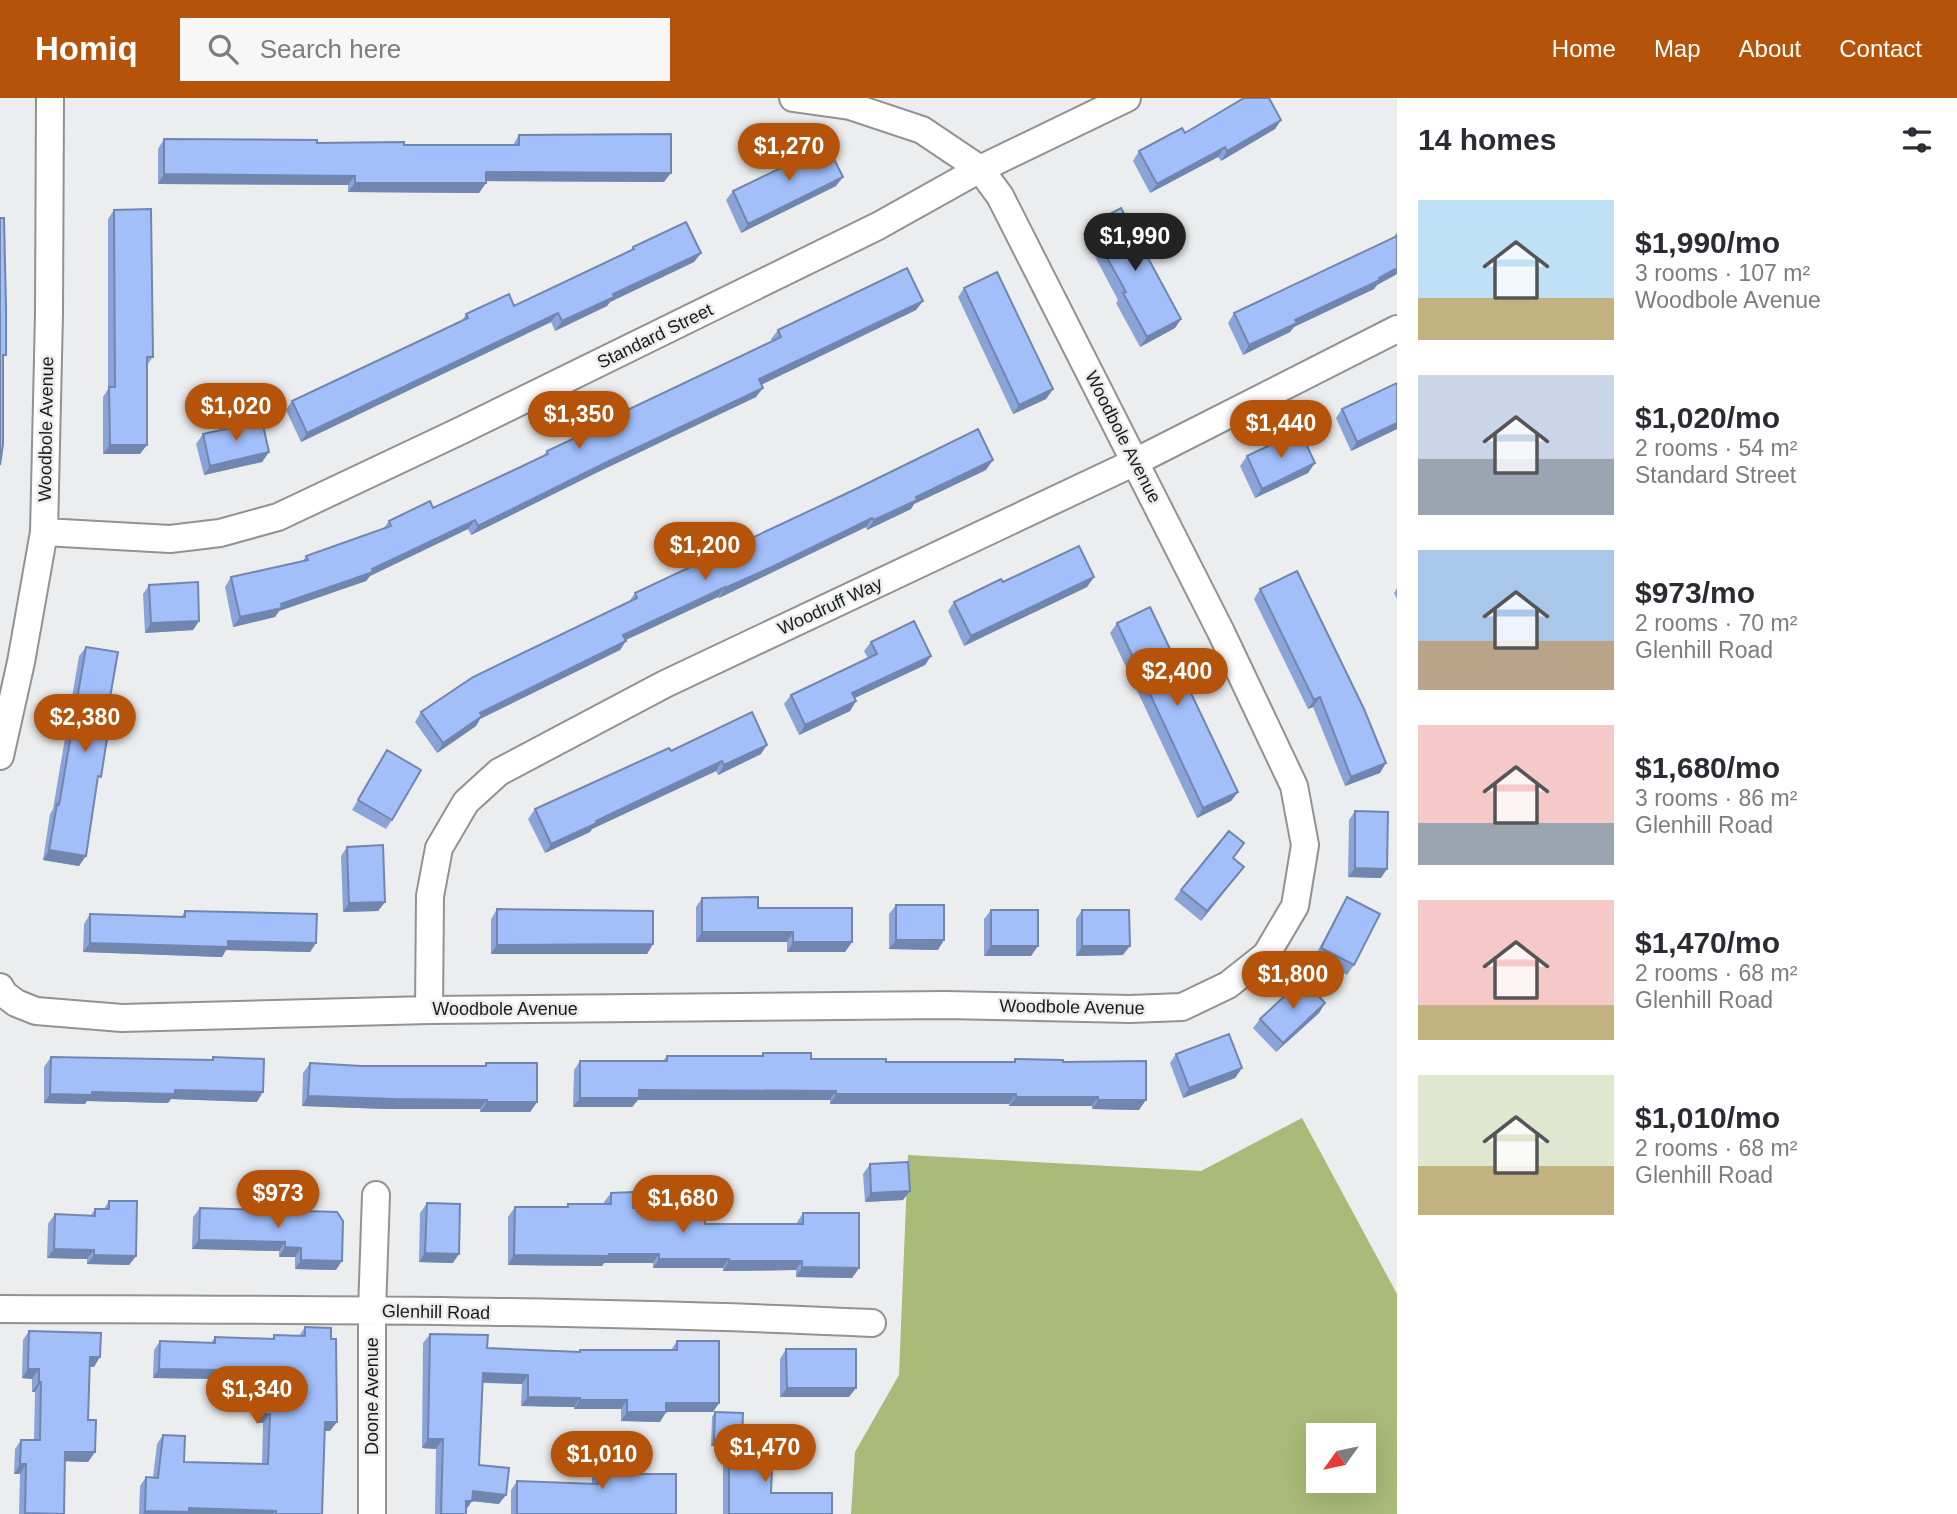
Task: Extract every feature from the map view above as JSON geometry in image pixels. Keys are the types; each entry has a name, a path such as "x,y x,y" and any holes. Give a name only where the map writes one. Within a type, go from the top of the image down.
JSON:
{"street":[{"name":"Woodbole Avenue","path":"0,753 21,662 44,531 50,98"},
{"name":"Woodbole Avenue","path":"0,987 4,994 16,1003 36,1011 122,1017 429,1010 931,1006 1130,1009 1182,1006 1228,985 1266,955 1295,905 1305,845 1294,786 1221,632 1000,196 980,169 922,130 850,106 793,98"},
{"name":"Standard Street","path":"44,531 170,539 220,533 278,517 878,226 980,169 1127,98"},
{"name":"Woodruff Way","path":"429,1010 430,897 439,848 466,802 499,772 665,684 1135,462 1397,329"},
{"name":"Doone Avenue","path":"372,1514 372,1311 376,1195"},
{"name":"Glenhill Road","path":"0,1308 724,1317 872,1323"}],"green space":[{"path":"1302,1118 1397,1294 1397,1514 851,1514 855,1452 899,1375 908,1155 1201,1171"}],"building":[{"path":"1244,98 1269,98 1281,120 1227,151 1225,147 1157,184 1139,151 1182,128 1185,133"},
{"path":"671,134 671,173 486,172 486,183 355,183 355,176 164,174 164,139 519,145 519,135"},
{"path":"825,141 843,177 748,224 733,191 791,163 788,158"},
{"path":"1121,208 1181,319 1147,337 1089,225"},
{"path":"151,209 153,357 147,357 147,445 110,445 109,387 115,387 114,210"},
{"path":"0,218 4,218 6,355 3,355 3,444 0,465"},
{"path":"686,222 701,253 562,321 558,313 307,433 292,401 468,318 466,314 509,294 514,306"},
{"path":"1397,236 1397,268 1379,278 1380,280 1249,345 1234,313"},
{"path":"907,268 923,301 759,379 763,388 478,526 475,520 372,569 373,572 281,604 282,608 240,617 231,577 308,560 306,556 391,526 389,521 430,501 433,508 548,454 547,451 622,416 621,413 781,337 778,330"},
{"path":"997,272 1053,389 1019,405 964,288"},
{"path":"1397,383 1397,423 1357,442 1342,409"},
{"path":"262,421 269,452 210,466 203,434"},
{"path":"978,429 993,460 916,497 917,500 874,520 872,518 623,635 626,641 480,713 482,716 443,743 421,712 473,677 637,598 635,593"},
{"path":"1300,431 1315,463 1262,489 1247,456"},
{"path":"1079,546 1094,577 971,636 954,602"},
{"path":"1297,571 1364,709 1386,763 1351,777 1320,697 1314,700 1260,589"},
{"path":"198,582 199,621 151,623 149,585"},
{"path":"1150,607 1238,792 1203,808 1117,623"},
{"path":"914,621 931,656 852,693 856,701 805,725 791,695 877,654 871,642"},
{"path":"86,647 118,652 105,726 109,726 101,777 98,776 86,856 49,850"},
{"path":"752,712 767,745 724,765 722,761 551,844 535,809 669,748 671,751"},
{"path":"387,750 421,770 392,820 358,800"},
{"path":"1355,811 1388,812 1387,869 1355,868"},
{"path":"1229,831 1244,843 1233,858 1244,867 1207,911 1181,890"},
{"path":"383,845 385,902 349,903 347,847"},
{"path":"758,897 758,908 852,908 852,942 793,942 793,932 702,932 702,898"},
{"path":"1347,897 1380,914 1354,965 1321,948"},
{"path":"896,905 944,905 944,940 896,940"},
{"path":"497,909 653,911 653,944 497,945"},
{"path":"991,910 1038,910 1038,946 991,946"},
{"path":"1082,910 1129,910 1130,946 1082,946"},
{"path":"185,911 317,914 316,943 228,941 228,947 90,943 90,914 185,917"},
{"path":"1303,979 1325,1003 1283,1043 1260,1019"},
{"path":"1229,1034 1242,1068 1189,1088 1176,1054"},
{"path":"763,1053 811,1053 811,1059 886,1059 886,1062 1015,1062 1015,1059 1063,1062 1146,1061 1146,1100 1016,1097 1016,1094 639,1090 639,1098 580,1098 580,1061 667,1061 667,1056 763,1056"},
{"path":"51,1057 264,1059 263,1092 175,1090 175,1094 50,1094"},
{"path":"310,1063 361,1066 486,1066 486,1063 537,1063 537,1102 308,1096"},
{"path":"908,1162 910,1191 871,1193 870,1164"},
{"path":"633,1192 633,1208 705,1208 705,1224 803,1224 803,1213 859,1213 859,1268 802,1267 802,1261 659,1259 659,1254 514,1255 515,1207 611,1204 611,1193"},
{"path":"109,1201 137,1201 136,1256 94,1255 94,1250 54,1249 55,1214 95,1216 95,1209 109,1209"},
{"path":"427,1203 460,1204 459,1254 425,1253"},
{"path":"200,1208 337,1212 343,1221 342,1261 301,1260 301,1248 285,1247 285,1242 199,1240"},
{"path":"305,1327 331,1328 331,1339 336,1339 337,1422 325,1422 322,1514 189,1508 189,1512 145,1511 146,1477 158,1478 163,1435 185,1436 184,1462 268,1464 270,1414 263,1414 264,1385 224,1384 225,1370 159,1369 160,1341 215,1343 215,1337 274,1339 274,1335 305,1336"},
{"path":"29,1331 101,1333 100,1357 90,1357 88,1420 96,1420 95,1452 65,1452 64,1514 25,1513 26,1464 20,1464 21,1440 40,1440 41,1382 39,1369 28,1369"},
{"path":"430,1334 488,1335 487,1348 580,1352 677,1350 677,1341 719,1341 719,1403 666,1403 666,1412 627,1412 627,1400 528,1397 528,1375 483,1373 479,1465 509,1468 506,1495 473,1491 472,1501 466,1501 466,1514 441,1514 443,1439 428,1439"},
{"path":"786,1349 856,1349 856,1388 787,1388"},
{"path":"715,1412 743,1413 742,1440 714,1441"},
{"path":"729,1439 773,1441 771,1493 832,1493 832,1514 729,1514"},
{"path":"598,1444 624,1444 624,1474 676,1474 676,1514 517,1514 517,1481 598,1484"}]}
